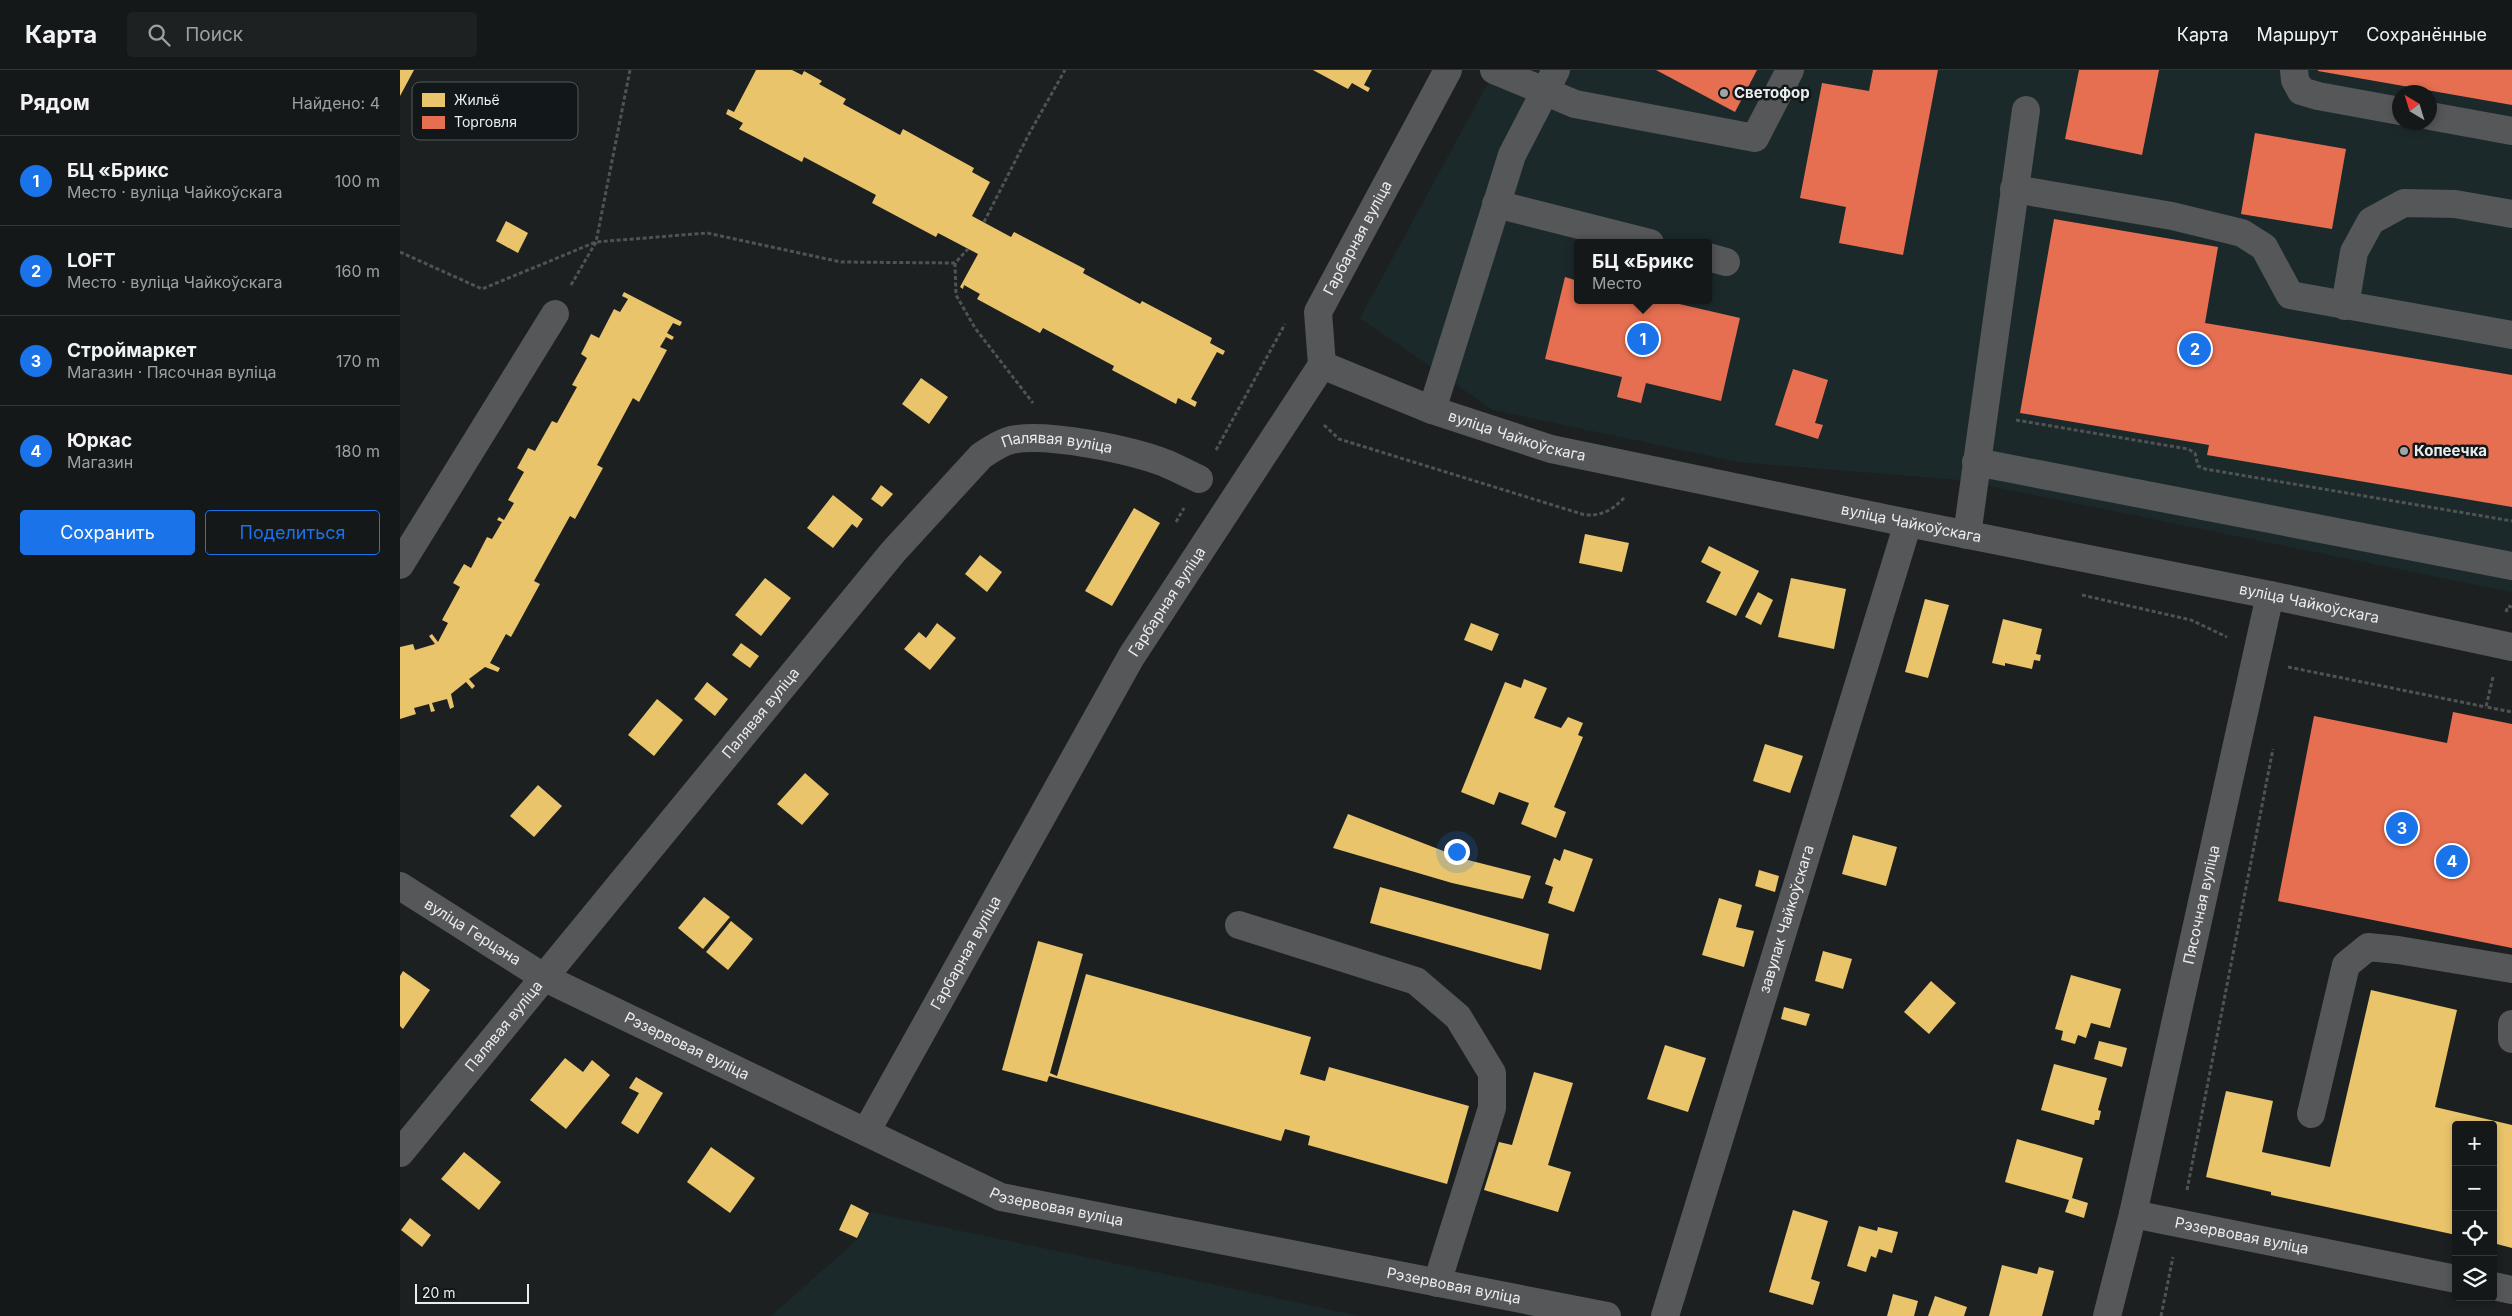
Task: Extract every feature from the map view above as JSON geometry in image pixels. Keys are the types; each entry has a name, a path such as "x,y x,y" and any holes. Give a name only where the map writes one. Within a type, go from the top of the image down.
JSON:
{"street":[{"name":"Гарбарная вуліца","path":"866,1132 1131,657 1322,365 1318,312 1448,70"},
{"path":"1494,70 1550,81 1575,104 1756,138 1790,70"},
{"path":"2294,70 2294,80 2301,91 2318,96 2392,110"},
{"path":"1432,410 1512,155 1550,81"},
{"path":"1967,535 1982,414 2026,110"},
{"path":"2437,117 2512,131"},
{"path":"2014,189 2172,216 2242,233 2264,247 2290,295 2512,335"},
{"path":"1496,204 1634,239"},
{"path":"2345,306 2354,252 2371,221 2404,204 2454,204 2512,214"},
{"path":"400,566 555,314"},
{"name":"вуліца Чайкоўскага","path":"1322,365 1432,410 1551,449 2270,595 2512,647"},
{"name":"Палявая вуліца","path":"400,1153 893,552 981,456 997,445 1012,440 1030,437 1061,439 1163,462 1199,479"},
{"path":"1976,462 2512,566"},
{"name":"завулак Чайкоўскага","path":"1665,1316 1908,523"},
{"name":"Пясочная вуліца","path":"2133,1214 2270,595"},
{"name":"вуліца Герцэна","path":"400,886 545,978"},
{"path":"1239,925 1416,981 1458,1017 1492,1072 1492,1108 1437,1283"},
{"path":"2310,1114 2346,965 2368,947 2398,950 2512,969"},
{"name":"Рэзервовая вуліца","path":"545,978 1001,1197 1607,1316"},
{"path":"2512,1024 2512,1039"},
{"path":"2107,1316 2133,1214"},
{"name":"Рэзервовая вуліца","path":"2133,1214 2452,1278"},
{"path":"2497,1287 2512,1290"}],"path":[{"path":"555,314 596,242 630,70"},
{"path":"984,222 1029,134 1065,70"},
{"path":"400,252 482,289 596,242 707,233 841,262 955,263"},
{"path":"968,249 955,263 956,295 975,328 1061,439"},
{"path":"1982,414 2188,449 2194,453 2198,466 2205,469 2512,521"},
{"path":"2161,1316 2274,746"}],"shaded area":[{"path":"1495,70 2512,70 2512,592 1960,480 1738,462 1493,410 1360,318"},
{"path":"870,1212 1360,1316 771,1316 858,1239"}],"building: Жильё":[{"path":"400,70 414,70 400,96"},
{"path":"756,70 792,70 802,75 804,71 822,81 819,84 846,99 843,104 900,135 903,129 974,168 972,172 990,182 972,216 1011,237 1014,232 1085,269 1083,273 1140,304 1142,301 1212,338 1210,343 1225,351 1223,355 1217,352 1191,399 1197,402 1195,407 1178,398 1176,404 1112,370 1114,366 1043,328 1040,333 977,299 980,294 964,285 963,289 960,287 978,254 938,233 936,237 872,203 876,195 804,157 802,162 739,129 743,123 726,114 728,109 734,112"},
{"path":"1313,70 1372,70 1364,85 1370,88 1368,92 1352,83 1348,89"},
{"path":"506,221 528,233 518,253 496,241"},
{"path":"624,292 682,322 680,326 673,323 667,333 674,337 672,340 666,337 660,347 667,350 639,402 633,398 597,465 603,468 575,519 570,516 534,581 540,584 511,637 506,634 490,663 500,668 498,672 485,667 469,679 475,686 472,689 466,682 451,694 454,707 450,709 447,699 432,703 435,711 431,712 429,704 414,708 416,714 400,719 400,647 413,644 415,650 435,644 429,636 432,634 438,642 448,623 442,620 460,587 453,583 464,564 471,568 487,537 492,539 502,522 497,520 499,517 504,520 514,503 508,500 524,472 517,468 528,448 535,451 552,421 557,423 577,387 572,385 587,358 581,354 591,334 599,338 614,309 620,312 628,299 622,296"},
{"path":"921,378 948,397 929,424 902,404"},
{"path":"881,485 893,494 882,507 871,499"},
{"path":"833,495 863,519 857,528 852,524 833,548 807,528"},
{"path":"1134,508 1160,523 1112,606 1085,591"},
{"path":"1585,534 1629,543 1622,572 1579,563"},
{"path":"1709,546 1759,571 1736,616 1706,602 1721,572 1701,562"},
{"path":"980,555 1002,572 987,592 965,574"},
{"path":"765,578 791,598 761,636 735,615"},
{"path":"1791,578 1846,589 1834,649 1778,637"},
{"path":"1758,592 1773,600 1761,625 1745,617"},
{"path":"1925,599 1949,605 1928,678 1905,672"},
{"path":"2003,619 2042,629 2036,654 2041,655 2040,661 2034,660 2032,669 2005,663 2005,666 1992,663"},
{"path":"937,623 956,638 930,670 904,649 919,632 926,638"},
{"path":"1471,623 1499,634 1492,651 1464,640"},
{"path":"741,643 759,656 750,668 732,655"},
{"path":"1524,679 1547,688 1534,718 1561,728 1568,717 1583,723 1578,735 1583,737 1554,807 1566,812 1556,838 1521,824 1529,803 1499,792 1494,805 1461,792 1505,682 1521,688"},
{"path":"707,682 728,699 715,716 694,699"},
{"path":"657,699 683,720 654,756 628,735"},
{"path":"1765,744 1803,756 1790,793 1753,781"},
{"path":"805,773 829,794 802,825 777,804"},
{"path":"538,785 562,806 534,837 510,816"},
{"path":"1348,814 1464,859 1531,876 1523,899 1452,883 1333,848"},
{"path":"1853,835 1897,847 1886,886 1842,874"},
{"path":"1564,849 1593,859 1574,912 1548,903 1553,887 1545,884 1554,858 1560,861"},
{"path":"1759,870 1779,876 1775,892 1755,886"},
{"path":"1380,887 1549,934 1541,970 1370,923"},
{"path":"704,897 730,917 703,949 678,928"},
{"path":"1719,898 1742,905 1736,927 1754,931 1744,967 1702,955"},
{"path":"731,921 753,939 728,970 706,952"},
{"path":"1038,941 1083,954 1050,1073 1057,1076 1086,974 1311,1037 1300,1074 1325,1081 1329,1067 1469,1106 1447,1184 1308,1145 1310,1136 1285,1129 1281,1141 1049,1076 1047,1082 1002,1070"},
{"path":"1823,951 1852,959 1843,989 1815,981"},
{"path":"403,971 430,990 403,1029 400,1026 400,976"},
{"path":"2071,975 2121,989 2110,1028 2091,1023 2086,1038 2078,1035 2075,1044 2061,1040 2063,1031 2055,1029"},
{"path":"1931,981 1956,1003 1929,1034 1904,1012"},
{"path":"2371,990 2457,1010 2435,1107 2495,1121 2452,1121 2452,1234 2271,1195 2271,1192 2206,1177 2226,1091 2273,1101 2262,1152 2330,1167"},
{"path":"1784,1007 1810,1014 1806,1026 1781,1019"},
{"path":"2099,1041 2127,1048 2122,1067 2094,1059"},
{"path":"1665,1045 1706,1058 1688,1112 1647,1099"},
{"path":"565,1058 583,1072 592,1060 610,1075 566,1129 530,1100"},
{"path":"2054,1064 2107,1078 2098,1110 2101,1111 2099,1120 2095,1120 2094,1125 2041,1110"},
{"path":"1534,1072 1573,1083 1548,1165 1571,1172 1558,1212 1484,1190 1499,1142 1512,1145"},
{"path":"636,1077 663,1093 638,1134 621,1123 639,1093 629,1088"},
{"path":"2497,1121 2512,1125 2512,1248 2497,1244"},
{"path":"2017,1139 2083,1158 2072,1198 2088,1203 2084,1218 2065,1212 2069,1200 2005,1182"},
{"path":"711,1147 755,1178 730,1213 687,1182"},
{"path":"464,1152 501,1182 479,1210 441,1179"},
{"path":"851,1204 869,1213 857,1238 839,1230"},
{"path":"1793,1210 1828,1221 1811,1279 1820,1282 1813,1305 1769,1292"},
{"path":"410,1218 431,1235 422,1247 401,1230"},
{"path":"1859,1226 1877,1231 1878,1227 1898,1232 1892,1253 1879,1249 1876,1258 1871,1256 1866,1272 1847,1266"},
{"path":"2002,1265 2037,1274 2039,1267 2054,1271 2042,1316 1989,1316"},
{"path":"1893,1294 1918,1301 1914,1316 1887,1316"},
{"path":"1935,1296 1967,1307 1964,1316 1928,1316"}],"building: Торговля":[{"path":"1656,70 1757,70 1735,112"},
{"path":"1873,70 1938,70 1903,255 1839,243 1846,207 1800,198 1822,83 1869,91"},
{"path":"2079,70 2159,70 2142,155 2065,139"},
{"path":"2512,70 2512,105 2437,92 2437,85 2398,85 2318,71"},
{"path":"2255,133 2346,149 2332,229 2241,214"},
{"path":"2054,219 2218,247 2205,323 2512,375 2512,507 2207,455 2209,445 2020,413"},
{"path":"1565,277 1574,280 1574,304 1679,304 1740,318 1721,401 1646,383 1641,403 1617,397 1622,377 1545,359"},
{"path":"1793,369 1828,380 1815,423 1823,425 1818,439 1775,425"},
{"path":"2453,712 2512,724 2512,948 2278,901 2314,716 2447,743"}],"place":[{"name":"Светофор","path":"1724,93"},
{"name":"БЦ «Брикс","path":"1643,339"},
{"name":"LOFT","path":"2195,349"},
{"name":"Копеечка","path":"2404,451"},
{"name":"Строймаркет","path":"2402,828"},
{"name":"Юркас","path":"2452,861"}]}
